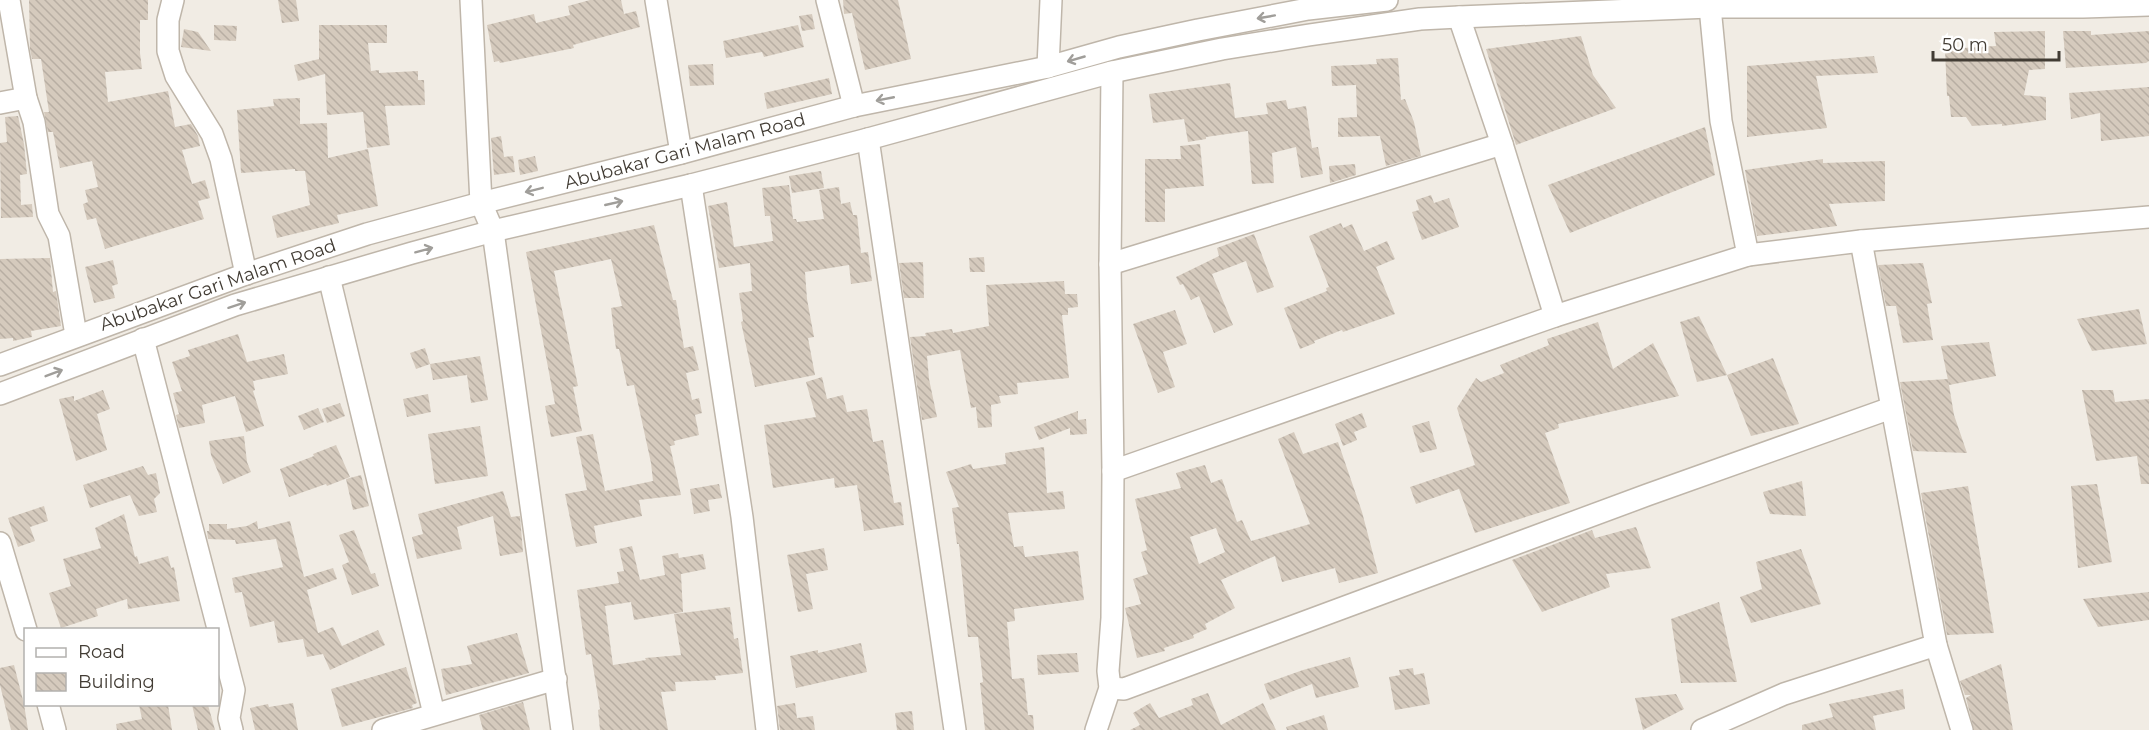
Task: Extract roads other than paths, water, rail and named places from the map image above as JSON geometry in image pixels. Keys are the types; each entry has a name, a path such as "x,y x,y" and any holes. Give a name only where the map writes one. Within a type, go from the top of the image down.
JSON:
{"street":[{"path":"9,0 26,98 34,122 48,214 59,236 76,335"},
{"path":"173,0 168,20 168,51 176,76 212,134 220,159 246,274"},
{"path":"471,0 481,203 493,231 562,730"},
{"path":"656,0 681,153"},
{"path":"827,0 854,106"},
{"path":"1048,67 1051,0"},
{"name":"Abubakar Gari Malam Road","path":"0,365 246,274 367,234 481,203 681,153 854,106 1048,67 1119,47 1307,5 1387,0"},
{"path":"1711,4 1721,121 1748,255"},
{"path":"0,394 235,305 493,231 691,185 1112,72 1222,49 1420,19 1711,4 2083,8 2149,5"},
{"path":"1459,17 1502,144 1555,316"},
{"path":"1096,730 1110,688 1108,671 1112,618 1113,471 1110,264 1112,72"},
{"path":"0,103 26,98"},
{"path":"868,139 955,730"},
{"path":"1110,264 1502,144"},
{"path":"691,185 742,517 767,730"},
{"path":"1113,471 1555,316 1748,255 1861,242 2149,217"},
{"path":"1861,242 1936,645 1962,730"},
{"path":"329,278 434,714"},
{"path":"143,339 218,628"},
{"path":"1110,688 1124,689 1647,495 1891,408"},
{"path":"0,543 25,628"},
{"path":"219,632 234,690 229,718 232,730"},
{"path":"1702,730 1784,694 1936,645"},
{"path":"383,730 556,679"},
{"path":"48,706 55,730"}]}
